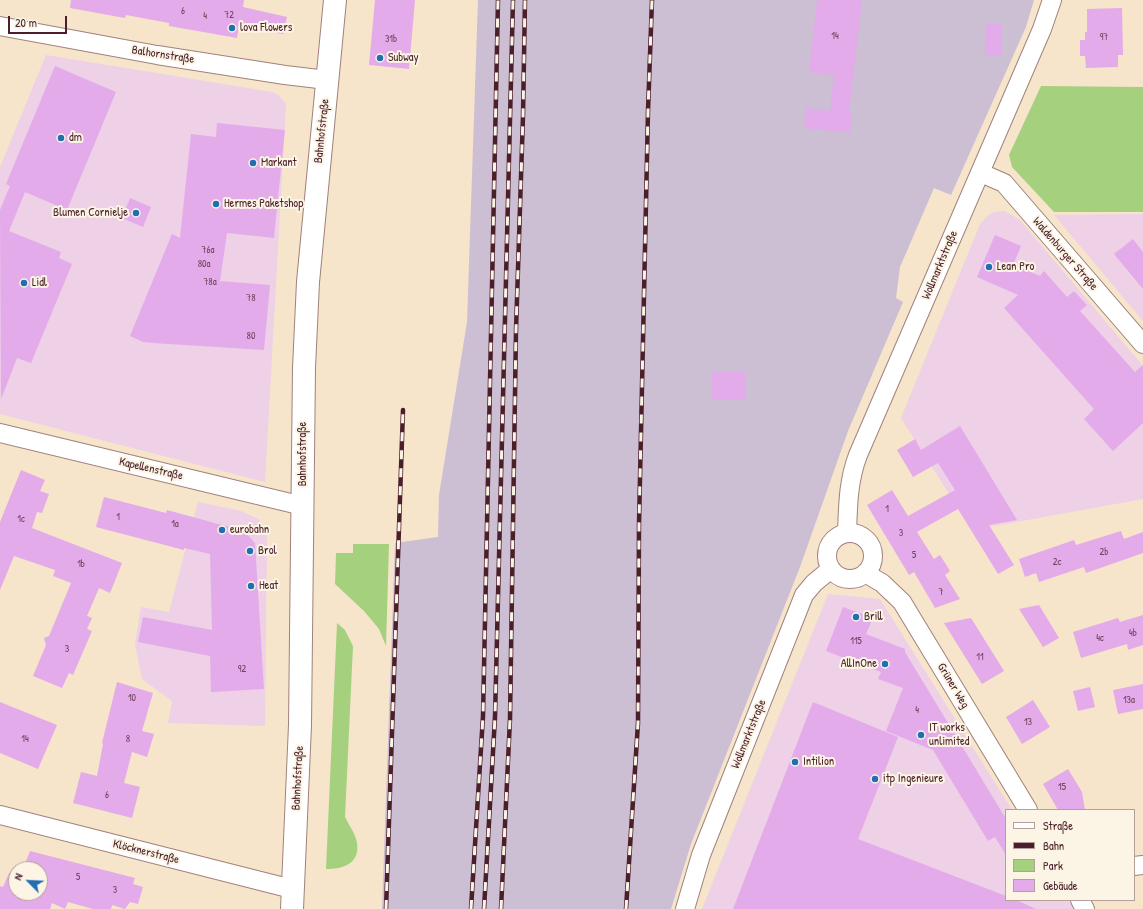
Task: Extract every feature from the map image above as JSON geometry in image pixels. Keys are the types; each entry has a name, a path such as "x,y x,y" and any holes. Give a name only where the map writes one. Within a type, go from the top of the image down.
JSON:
{"main road":[{"name":"Bahnhofstraße","path":"292,899 300,725 304,368 308,282 328,80 334,0"}],"street":[{"name":"Wollmarktstraße","path":"847,533 848,491 852,470 981,173 1046,18 1052,0"},
{"name":"Balhornstraße","path":"0,26 157,55 285,75 328,80"},
{"name":"Waldenburger Straße","path":"981,173 1004,183 1143,344"},
{"name":"Kapellenstraße","path":"0,433 303,506"},
{"path":"847,533 858,535 868,542 872,552 872,564 865,573 856,578 847,579 838,576 831,569 827,558 829,547 836,538 847,533"},
{"name":"Wollmarktstraße","path":"685,909 701,854 804,596 814,583 831,569"},
{"name":"Grüner Weg","path":"865,573 882,583 902,602 1027,809"},
{"name":"Klöcknerstraße","path":"0,815 292,899"}],"shaded area":[{"path":"478,0 1034,0 1026,27 951,195 934,188 900,267 896,298 903,302 848,431 800,567 691,844 671,909 382,909 395,543 438,537 439,495 467,322"},
{"path":"46,55 272,92 278,95 286,104 265,482 0,414 0,167"},
{"path":"1005,211 1020,220 1143,366 1143,499 972,530 901,418 980,224 987,216 994,212"},
{"path":"1143,214 1143,321 1054,215"},
{"path":"198,502 241,511 258,519 267,530 265,726 168,723 172,701 142,679 135,644 141,607 169,612"},
{"path":"828,594 880,599 1011,809 1005,809 1005,901 1069,901 1074,909 702,909"}],"green space":[{"path":"1041,86 1143,87 1143,212 1054,212 1012,167 1009,155"},
{"path":"353,544 389,544 386,646 379,629 364,611 335,584 336,553 353,553"},
{"path":"337,623 345,630 353,646 345,817 355,837 357,850 356,856 349,864 338,868 326,869"}],"building":[{"path":"71,0 244,0 243,7 287,17 283,34 239,26 237,38 169,26 169,23 126,15 125,18 70,8"},
{"path":"375,0 415,0 409,69 369,65"},
{"path":"817,0 862,0 849,113 852,113 850,133 804,128 806,108 830,111 834,75 809,72"},
{"path":"1122,8 1123,55 1118,55 1118,67 1086,68 1085,56 1080,56 1080,40 1085,40 1085,32 1087,32 1087,9"},
{"path":"986,23 1002,23 1002,56 985,56"},
{"path":"55,66 116,92 67,210 25,192 9,231 61,252 59,258 72,264 31,363 17,358 1,399 0,210 10,186 6,184"},
{"path":"217,123 285,130 274,238 227,233 220,281 270,285 264,350 143,342 130,336 172,234 180,238 191,134 216,137"},
{"name":"Blumen Cornielje","path":"130,198 151,207 143,227 122,218"},
{"path":"995,235 1021,246 1013,265 1040,276 1044,271 1067,297 1074,291 1087,305 1080,311 1135,372 1143,365 1143,423 1113,451 1084,419 1094,409 1004,308 1018,295 977,277"},
{"path":"1133,239 1143,252 1143,289 1114,254"},
{"path":"712,372 746,372 745,400 711,399"},
{"path":"960,426 1017,520 989,525 1014,565 998,574 958,509 917,532 934,559 940,555 950,571 945,575 960,599 935,608 914,572 909,575 867,505 892,490 908,516 955,490 938,463 913,477 897,450 915,439 921,450"},
{"path":"21,470 45,480 40,491 49,494 42,513 37,512 32,528 122,563 110,593 99,588 87,616 92,618 87,629 92,631 73,675 69,673 62,688 33,676 46,645 44,638 49,636 71,583 53,576 55,570 14,556 0,590 0,522"},
{"path":"104,497 166,513 167,510 244,531 255,543 264,689 211,692 210,656 138,642 143,617 212,630 210,554 184,548 184,550 96,527"},
{"path":"1121,531 1124,539 1143,532 1143,553 1086,573 1084,567 1039,582 1036,573 1025,577 1019,559 1074,540 1076,545"},
{"path":"1039,605 1059,638 1043,647 1019,609"},
{"path":"843,607 873,618 866,634 905,649 905,652 1005,817 1005,853 995,837 988,841 933,750 886,731 903,688 878,679 881,672 826,651"},
{"path":"1143,615 1143,645 1128,650 1127,644 1081,658 1073,632 1118,618 1120,622"},
{"path":"971,618 1004,671 982,684 944,623"},
{"path":"117,682 153,693 142,731 154,734 147,757 132,752 124,783 140,787 132,818 73,803 81,772 97,776 102,743"},
{"path":"1143,684 1143,709 1118,714 1113,690"},
{"path":"1090,687 1095,707 1078,711 1073,691"},
{"path":"1033,700 1050,727 1022,744 1006,717"},
{"path":"0,702 57,725 38,769 0,753"},
{"path":"813,702 898,737 858,839 1005,896 1005,901 1018,901 1036,909 733,909"},
{"path":"1068,769 1082,792 1085,809 1057,809 1043,784"},
{"path":"30,851 135,878 133,884 143,887 138,904 130,902 125,909 112,905 111,909 93,909 68,902 65,909 52,903 50,909 0,909 0,886 3,887 8,875 8,901 48,901 48,861 26,861"}],"railway":[{"path":"471,909 483,716 498,0"},
{"path":"484,909 495,717 513,0"},
{"path":"501,909 510,719 516,330 525,0"},
{"path":"626,909 638,723 639,524 648,111 652,0"},
{"path":"386,909 403,410"}],"place":[{"name":"lova Flowers","path":"232,28"},
{"name":"Subway","path":"380,58"},
{"name":"dm","path":"61,138"},
{"name":"Markant","path":"253,163"},
{"name":"Hermes Paketshop","path":"216,204"},
{"name":"Blumen Cornielje","path":"136,213"},
{"name":"Lean Pro","path":"989,267"},
{"name":"Lidl","path":"24,283"},
{"name":"eurobahn","path":"222,530"},
{"name":"Brol","path":"250,551"},
{"name":"Heat","path":"251,586"},
{"name":"Brill","path":"856,617"},
{"name":"AllInOne","path":"885,664"},
{"name":"IT works unlimited","path":"921,735"},
{"name":"Intilion","path":"795,762"},
{"name":"itp Ingenieure","path":"875,779"}]}
